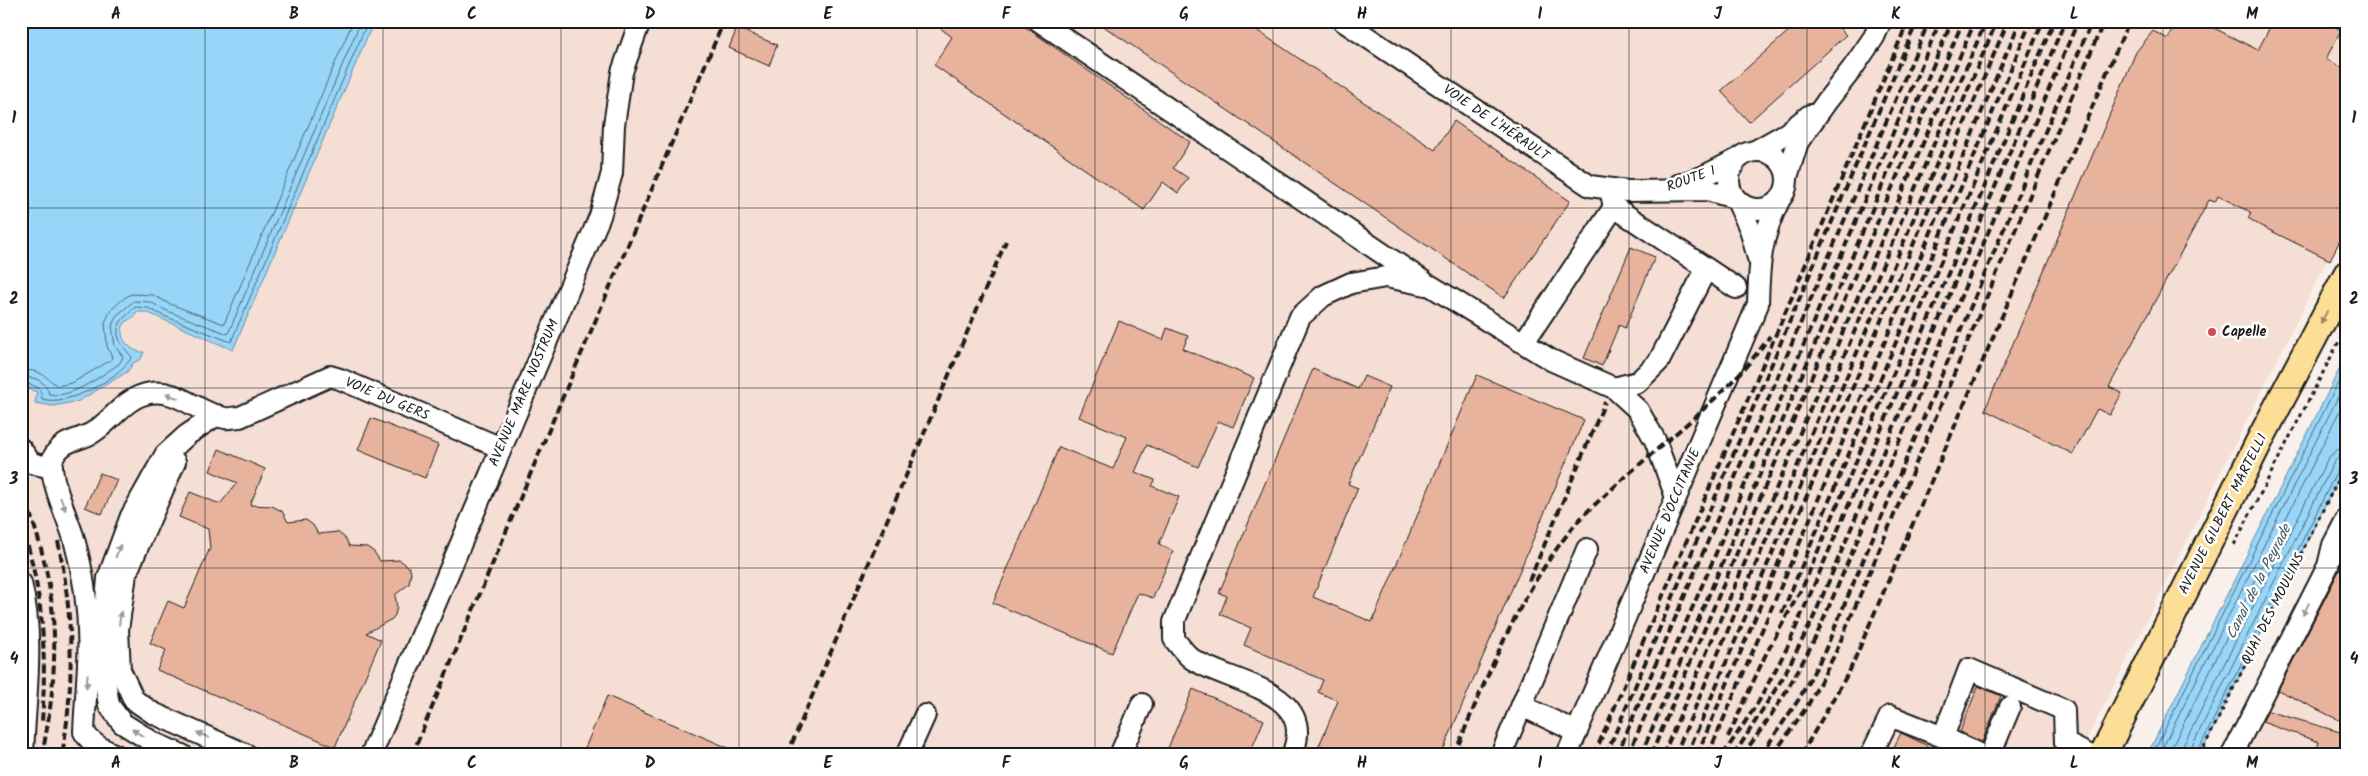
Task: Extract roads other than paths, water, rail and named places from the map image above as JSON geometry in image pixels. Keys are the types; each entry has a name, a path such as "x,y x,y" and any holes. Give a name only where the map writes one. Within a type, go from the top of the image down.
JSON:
{"main road":[{"name":"AVENUE GILBERT MARTELLI","path":"2103,755 2262,436 2347,274"},
{"name":"AVENUE GILBERT MARTELLI","path":"2120,755 2276,445 2347,312"}],"street":[{"name":"AVENUE MARE NOSTRUM","path":"371,755 600,216 612,173 614,125 622,72 640,21"},
{"path":"1039,21 1431,286 1551,360 1614,388 1638,410 1655,440 1676,497"},
{"name":"VOIE DE L'HÉRAULT","path":"1343,21 1590,186 1612,198 1627,191 1660,190"},
{"name":"AVENUE D'OCCITANIE","path":"1567,755 1758,304 1760,264 1767,224 1786,190 1787,177 1798,142 1874,37 1881,21"},
{"name":"AVENUE D'OCCITANIE","path":"1760,264 1750,229 1729,186 1729,172 1736,160 1746,153 1757,150 1787,133 1826,101"},
{"path":"1757,150 1772,154 1777,158 1782,163 1787,177"},
{"name":"ROUTE I","path":"1660,190 1702,177 1736,160"},
{"name":"ROUTE I","path":"1660,190 1707,190 1735,199"},
{"path":"1524,342 1612,198 1706,270 1736,288"},
{"path":"1735,199 1750,209 1766,209 1779,201"},
{"path":"1614,388 1638,382 1659,361 1706,270"},
{"path":"1292,755 1299,738 1292,710 1273,694 1191,659 1174,639 1174,622 1300,317 1323,296 1351,283 1386,277 1431,286"},
{"name":"VOIE DU GERS","path":"53,463 71,440 91,434 136,397 152,392 167,393 225,418 240,417 330,376 340,378 500,448"},
{"path":"182,755 154,743 122,723 109,705 105,681 104,624 108,578 131,516 154,490 187,435 217,415"},
{"path":"21,449 31,463 53,463 52,478 69,520 77,549 86,604 88,662 84,732 98,748 116,755"},
{"path":"154,490 126,574 118,630 120,670 134,700 153,713 247,755"},
{"name":"QUAI DES MOULINS","path":"2232,755 2328,566 2333,545 2347,518"},
{"path":"1501,755 1587,549"},
{"path":"21,583 25,599 30,647 22,732 23,755"},
{"path":"1930,737 1969,670 2064,710 2062,749 2089,755"},
{"path":"1120,755 1142,704"},
{"path":"1522,706 1577,732"},
{"path":"1871,755 1890,716 1930,737 1987,753 2010,707"},
{"path":"907,755 924,715"}],"water":[{"path":"21,21 374,21 233,350 146,312 136,312 135,316 125,323 122,332 123,337 133,349 144,352 141,359 133,363 127,372 79,401 53,406 35,403 37,392 26,388 24,398 21,397"},
{"name":"Canal de la Peyrade","path":"2347,354 2347,462 2200,755 2147,755"}],"railway":[{"path":"412,755 724,21"},
{"path":"1594,755 1792,297 1908,21"},
{"path":"1606,755 1917,21"},
{"path":"1617,755 1929,21"},
{"path":"1628,755 1708,572 1940,21"},
{"path":"1641,755 1952,21"},
{"path":"1651,755 1963,21"},
{"path":"1663,755 1975,21"},
{"path":"1675,755 1986,21"},
{"path":"1687,755 1997,21"},
{"path":"1697,755 2008,21"},
{"path":"1708,755 1810,519 2020,21"},
{"path":"1782,613 2031,21"},
{"path":"1728,737 1765,656 1804,584 2043,21"},
{"path":"1723,755 1759,701 1787,648 1937,300 2054,21"},
{"path":"1734,755 1782,679 1812,621 2065,21"},
{"path":"1742,755 1784,695 1819,630 2078,21"},
{"path":"1761,755 1799,699 1823,655 2092,21"},
{"path":"1773,755 1808,705 1835,654 2104,21"},
{"path":"1801,755 1850,670 2129,21"},
{"path":"787,755 1006,241"},
{"path":"1454,755 1504,639 1534,583 1570,531 1596,504 1695,417 1735,379 1770,336"},
{"path":"1529,581 1605,402"},
{"path":"21,490 34,524 43,557 50,589 53,621 52,685 42,755"},
{"path":"21,523 34,573 42,622 44,671 42,722"},
{"path":"58,541 67,595 70,648 69,701 62,755"}],"place":[{"name":"Capelle","path":"2212,332"}]}
